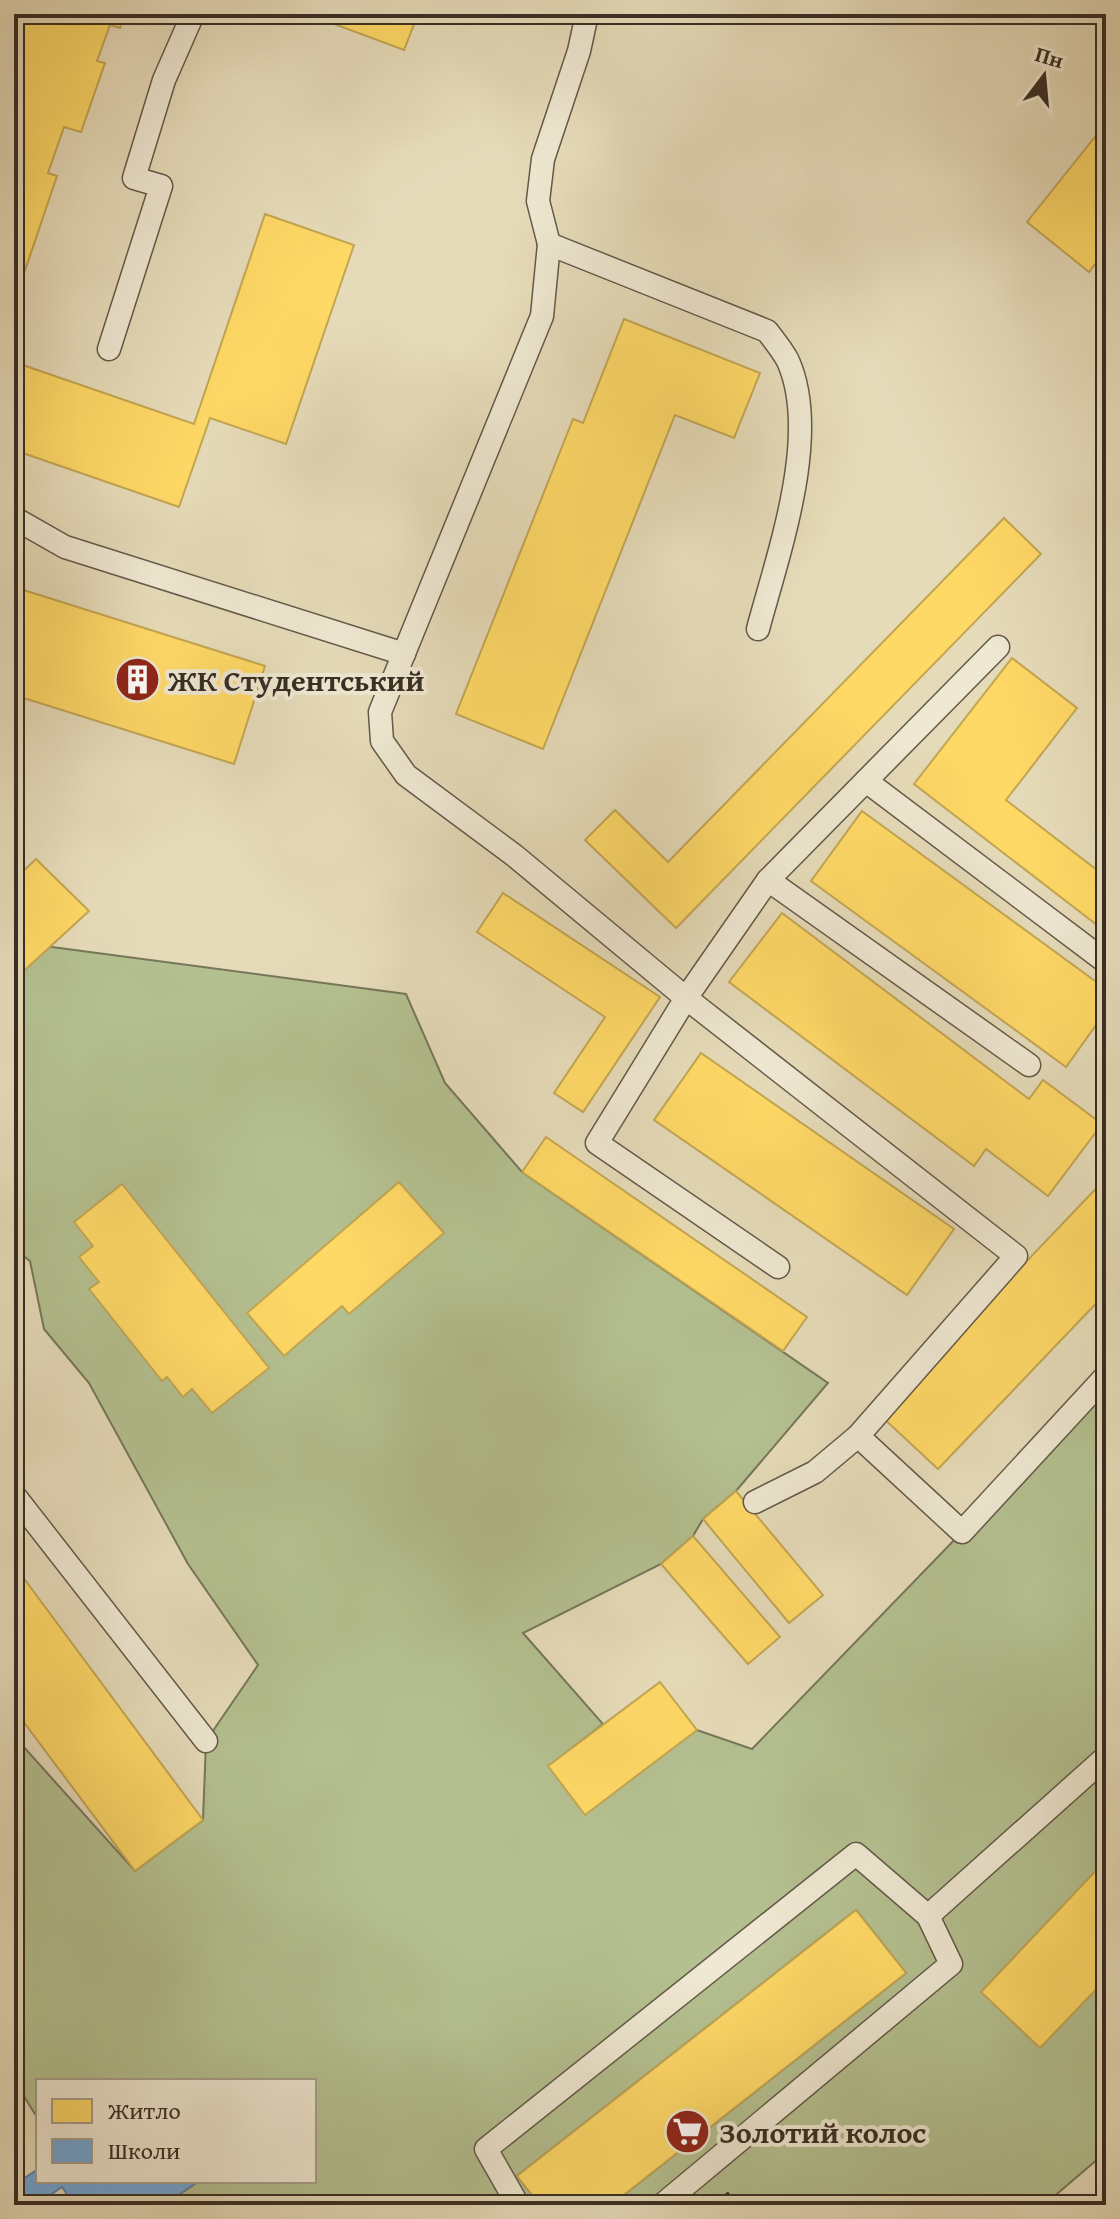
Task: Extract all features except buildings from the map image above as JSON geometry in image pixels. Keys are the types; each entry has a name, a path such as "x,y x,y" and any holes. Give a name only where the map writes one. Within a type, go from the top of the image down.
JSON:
{"lane":[{"path":"109,349 161,186 134,178 164,80 193,14"},
{"path":"587,14 579,51 543,159 538,201 549,244 542,316 380,712 382,741 406,775 515,856 686,998 1016,1256 858,1436 815,1472 755,1502"},
{"path":"549,244 767,331 787,360 798,392 801,440 786,523 758,629"},
{"path":"14,518 65,547 404,654"},
{"path":"778,1267 597,1143 686,998 768,880 998,647"},
{"path":"866,781 1106,962"},
{"path":"768,880 1029,1065"},
{"path":"858,1436 962,1532 1106,1376"},
{"path":"14,1495 206,1741"},
{"path":"928,1916 1106,1757"},
{"path":"518,2205 486,2149 856,1854 928,1916 951,1964 662,2205"}],"green space":[{"path":"14,942 406,994 445,1083 522,1172 828,1383 736,1491 703,1519 693,1536 661,1564 523,1633 603,1724 549,1766 697,1730 752,1749 962,1532 1106,1376 1106,2152 1044,2205 611,2205 906,1973 856,1910 517,2176 540,2205 164,2205 196,2183 316,2183 316,2079 36,2079 36,2116 14,2080 14,1736 135,1871 203,1820 206,1741 258,1665 188,1564 89,1383 44,1329 30,1261 14,1249"}],"place":[{"name":"ЖК Студентський","path":"137,680"},
{"name":"Золотий колос","path":"688,2132"}]}
